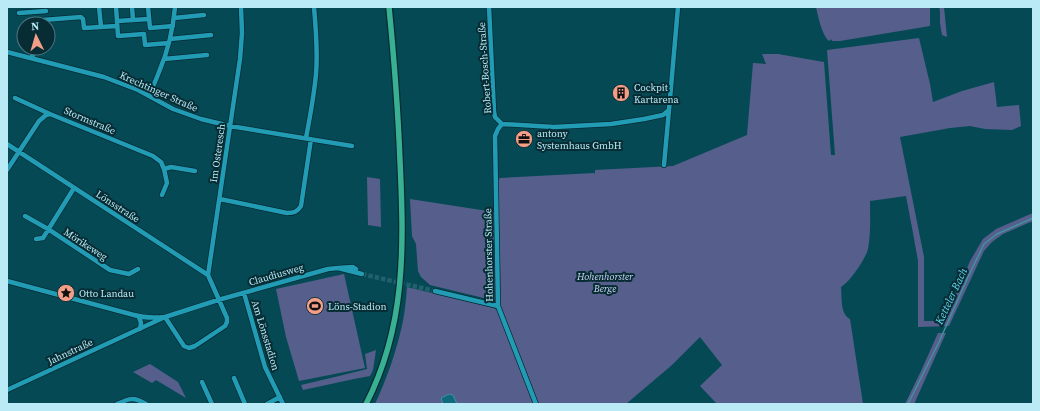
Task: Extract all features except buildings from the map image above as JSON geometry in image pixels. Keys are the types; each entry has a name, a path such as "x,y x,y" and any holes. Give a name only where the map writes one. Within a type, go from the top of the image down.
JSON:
{"main road":[{"path":"366,404 375,386 389,346 395,323 401,269 401,184 398,108 389,7"}],"street":[{"path":"99,7 101,27"},
{"path":"116,7 118,36 144,34 145,45 211,35"},
{"path":"132,7 133,20"},
{"path":"148,7 150,28 173,26"},
{"path":"148,95 152,89 170,41 175,7"},
{"name":"Im Osteresch","path":"208,275 240,59 242,33 241,7"},
{"path":"220,199 287,213 298,211 301,206 316,74 317,38 314,7"},
{"name":"Robert-Bosch-Straße","path":"489,7 494,111 495,117 502,124 554,127 604,125 644,120 663,115 669,110"},
{"path":"664,165 678,7"},
{"path":"19,14 46,9"},
{"path":"174,18 204,16"},
{"path":"56,20 81,17 83,19 84,28 101,27 133,20 149,19"},
{"name":"Krechtinger Straße","path":"7,52 104,77 148,95 182,113 201,119 230,126 352,146"},
{"path":"164,59 207,55"},
{"path":"15,98 50,114"},
{"name":"Stormstraße","path":"19,152 39,121 46,115 50,114 153,156 161,162 164,169"},
{"name":"Hohenhorster Straße","path":"502,124 498,128 496,136 498,306 536,404"},
{"name":"Lönsstraße","path":"7,144 208,275"},
{"path":"7,170 19,152"},
{"path":"162,196 167,183 164,169 172,167 195,171"},
{"path":"36,239 43,238 74,188"},
{"name":"Mörikeweg","path":"25,216 48,229 110,270 129,274 138,269"},
{"name":"Claudiusweg","path":"218,300 328,269 353,266 356,269 354,272 362,274"},
{"path":"165,317 184,346 189,348 225,326 227,318 208,275"},
{"name":"Jahnstraße","path":"7,281 139,317 165,317"},
{"path":"434,291 498,306"},
{"name":"Am Lönsstadion","path":"244,293 265,368 283,404"},
{"name":"Jahnstraße","path":"7,390 165,317 218,300"},
{"path":"139,317 141,323 140,329"},
{"path":"234,378 245,404"},
{"path":"202,382 212,404"},
{"path":"267,404 280,398"},
{"path":"117,404 134,399 146,404"}],"green space":[{"path":"816,7 930,7 930,26 840,41 832,41 831,39 829,41 822,30"},
{"path":"939,7 944,7 947,37 942,35"},
{"name":"Hohenhorster Berge","path":"919,38 933,102 962,91 994,82 997,107 1019,105 1021,126 1012,130 985,129 970,126 900,137 924,257 924,321 943,321 970,261 983,239 996,229 1033,213 1033,221 1003,234 992,242 984,251 949,326 918,327 918,261 906,196 870,201 870,231 868,249 857,270 841,287 843,309 847,317 850,319 863,404 717,404 700,386 722,365 700,337 672,365 626,404 538,404 499,305 497,181 500,178 595,174 595,170 673,166 747,135 753,63 766,64 762,54 778,54 824,62 831,155 835,155 827,50"},
{"path":"367,177 380,179 381,227 368,225"},
{"path":"410,199 494,212 496,301 430,285 421,277 418,271 416,244 412,236"},
{"path":"344,274 365,368 299,381 286,337 276,289"},
{"path":"407,287 494,308 498,311 534,404 375,404 388,374 398,343 404,317"},
{"path":"938,333 946,333 915,402 914,404 905,404 921,371"},
{"path":"376,350 373,370 370,376 303,390 301,385 367,369 365,354"},
{"path":"150,364 178,382 186,398 156,380 152,383 133,372"}],"shaded area":[{"path":"449,394 453,395 457,404 443,404 441,398"}],"waterway":[{"name":"Ketteler Bach","path":"908,404 939,342 984,244 997,234 1033,218"}],"tunnel":[{"path":"362,274 435,291"}],"place":[{"name":"Cockpit Kartarena","path":"621,93"},
{"name":"antony Systemhaus GmbH","path":"524,139"},
{"name":"Otto Landau","path":"66,293"},
{"name":"Löns-Stadion","path":"315,306"}]}
